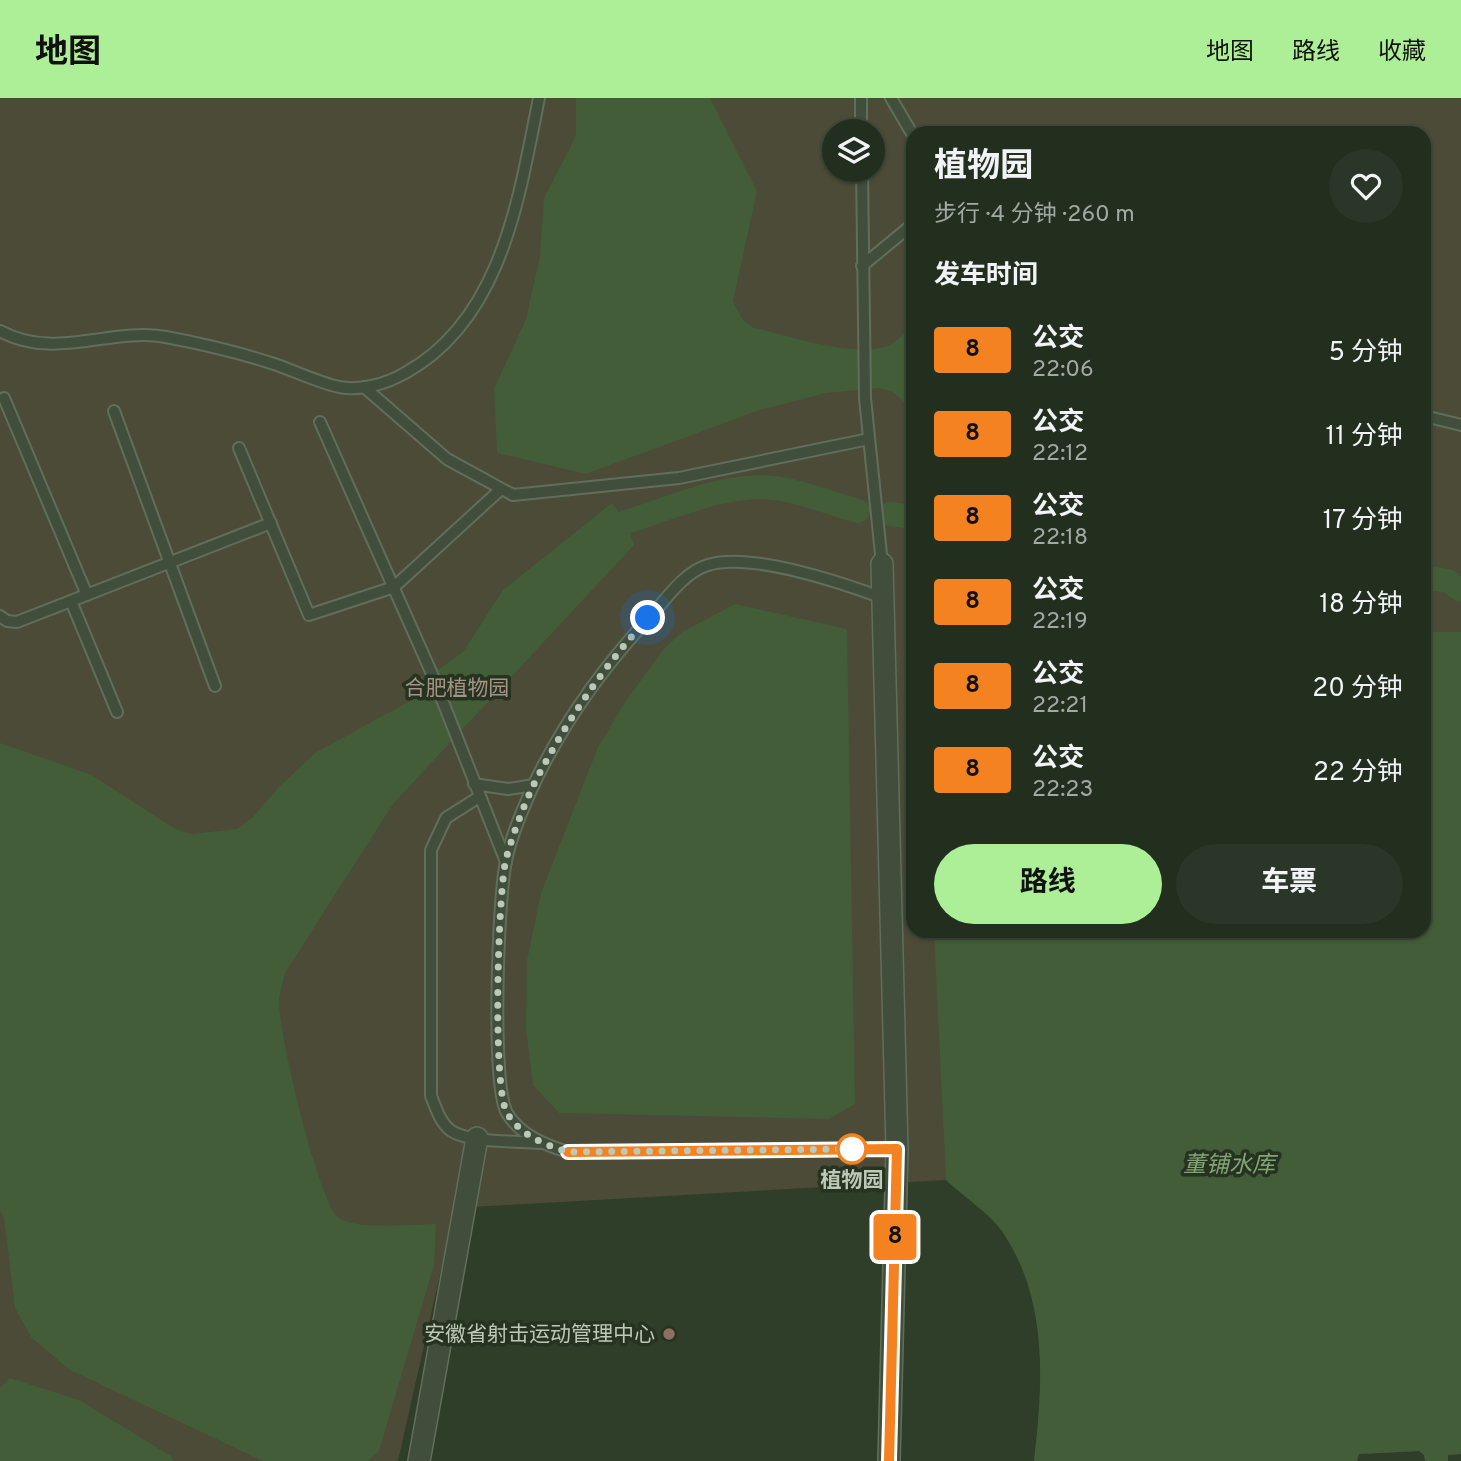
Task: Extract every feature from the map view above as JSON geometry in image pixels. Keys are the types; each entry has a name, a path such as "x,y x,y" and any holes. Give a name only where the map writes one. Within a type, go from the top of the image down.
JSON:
{"street":[{"path":"882,564 897,1149 889,1461"},
{"path":"419,1461 477,1138"}],"lane":[{"path":"0,331 33,343 58,345 161,336 229,349 340,387 388,383 426,362 462,324 486,289 508,234 539,98"},
{"path":"861,98 862,119"},
{"path":"891,98 908,126"},
{"path":"862,182 865,398 882,564"},
{"path":"862,266 906,230"},
{"path":"364,387 447,459 500,490 526,495 680,478 869,439"},
{"path":"4,398 87,595"},
{"path":"114,411 215,687"},
{"path":"1431,417 1461,425"},
{"path":"320,422 432,674 506,862"},
{"path":"239,448 309,615 394,587 500,490"},
{"path":"0,616 7,621 17,622 271,523"},
{"path":"540,1143 511,1118 499,1088 499,965 506,862 534,785 591,688 629,639 696,570 714,563 740,563 820,577 883,598"},
{"path":"71,601 117,712"},
{"path":"474,784 508,789 534,785"},
{"path":"479,797 446,818 431,850 431,1096 440,1119 452,1131 477,1138 540,1143 568,1152 897,1149"}],"green space":[{"name":"合肥植物园","path":"0,98 1461,98 1461,1454 1448,1455 1448,1461 1425,1461 1424,1455 1419,1451 1359,1454 1357,1461 1034,1461 1040,1372 1035,1314 1028,1285 1017,1257 1002,1231 946,1180 455,1208 398,1461 0,1461"}],"water":[{"path":"576,98 710,98 757,191 733,301 742,319 754,328 823,345 860,350 889,345 906,330 906,404 893,392 880,388 826,393 760,410 586,474 497,453 494,389 526,319 540,256 544,198 576,136"},
{"path":"612,503 626,522 634,545 393,804 285,973 279,1000 285,1044 300,1112 319,1178 337,1216 355,1224 436,1224 434,1265 379,1451 368,1461 263,1461 70,1370 31,1337 15,1308 4,1217 0,1211 0,743 92,775 175,829 192,834 237,829 253,817 278,788 315,753 417,697 432,674 463,652 503,590"},
{"path":"735,604 847,629 855,1104 829,1119 559,1113 533,1085 526,1029 527,960 541,893 598,747 626,701 663,650 682,632"},
{"name":"董铺水库","path":"1431,632 1461,632 1461,1454 1448,1455 1448,1461 1425,1461 1424,1455 1419,1451 1359,1454 1357,1461 1034,1461 1040,1372 1035,1314 1028,1285 1017,1257 1002,1231 946,1180 934,938 1431,938"},
{"path":"10,1378 79,1400 171,1456 173,1461 0,1461 0,1388"}],"waterway":[{"path":"626,522 698,498 755,487 795,492 858,511"},
{"path":"890,514 906,516"},
{"path":"1431,578 1448,581 1461,590"}],"bus line":[{"name":"8","path":"568,1152 897,1149 889,1461"}],"place":[{"name":"植物园","path":"852,1149"},
{"name":"安徽省射击运动管理中心","path":"669,1334"}],"route":[{"path":"648,618 591,688 534,785 506,862 499,965 498,1079 505,1111 540,1143 568,1152 852,1149"}]}
